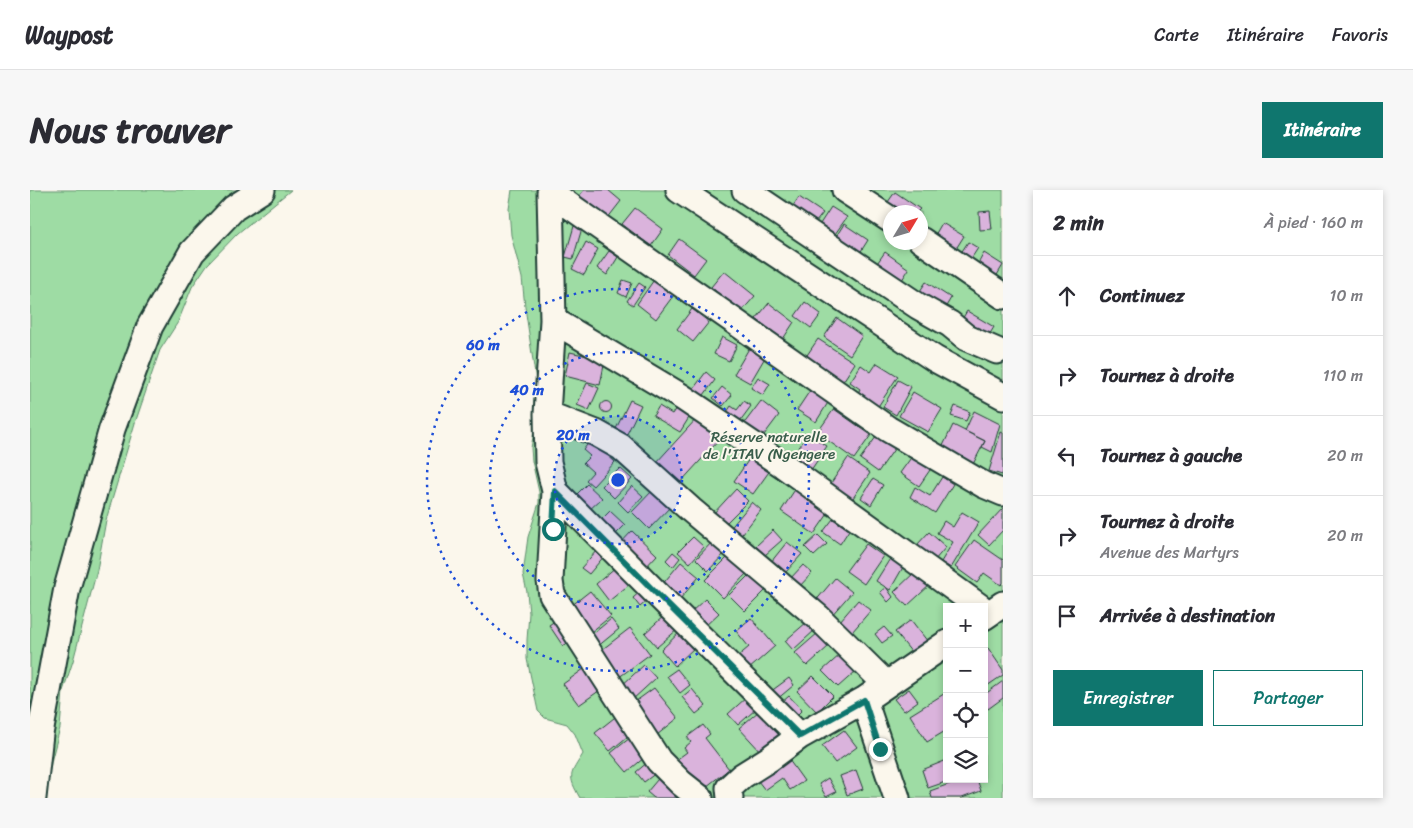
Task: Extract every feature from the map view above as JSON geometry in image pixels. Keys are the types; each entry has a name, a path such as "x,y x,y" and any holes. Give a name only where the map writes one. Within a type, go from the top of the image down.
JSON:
{"street":[{"path":"33,798 40,734 67,588 112,430 150,326 192,252 240,199 262,190"},
{"path":"679,190 935,359 994,391 1000,345 967,338 950,324 918,306 745,190"},
{"path":"845,190 883,215"},
{"path":"700,798 681,783 659,761 552,596 550,581 555,491 548,462 547,414 553,320 550,192 888,429 984,485 1003,493"},
{"path":"928,245 1003,296"},
{"path":"553,320 682,397 783,465 978,603"},
{"path":"547,414 596,433 621,447 691,510 818,617 886,684"},
{"path":"555,491 800,736"},
{"path":"730,798 730,788 742,776 800,736 864,700 943,646"},
{"path":"864,700 897,798"}],"green space":[{"path":"30,190 291,190 238,233 207,265 192,287 178,322 160,350 135,423 106,520 97,570 73,661 63,691 60,728 46,789 30,798"},
{"name":"Réserve naturelle de l'ITAV (Ngengere","path":"512,190 1003,190 1003,798 580,798 573,784 572,775 575,766 583,754 575,734 567,724 545,718 538,711 527,659 529,613 523,574 528,537 539,503 539,492 531,448 536,420 534,402 536,381 522,278 511,235 509,209"}],"building":[{"path":"584,190 608,190 621,201 607,219 579,196"},
{"path":"895,192 914,205 886,205"},
{"path":"799,197 823,213 812,227 789,212"},
{"path":"831,207 847,217 835,234 820,224"},
{"path":"635,208 663,229 651,246 622,224"},
{"path":"990,211 992,229 980,230 979,212"},
{"path":"942,223 964,236 952,255 931,242"},
{"path":"844,224 868,240 856,259 832,243"},
{"path":"574,226 582,228 573,259 565,257"},
{"path":"679,239 706,259 694,275 668,255"},
{"path":"586,242 598,249 584,275 572,269"},
{"path":"968,242 978,248 967,265 957,259"},
{"path":"609,251 618,257 607,275 597,268"},
{"path":"885,252 909,269 898,286 873,269"},
{"path":"984,253 1003,265 993,282 974,271"},
{"path":"724,271 755,296 741,312 711,287"},
{"path":"656,277 676,292 656,319 637,304"},
{"path":"623,280 632,283 626,297 618,293"},
{"path":"926,282 951,298 942,313 916,297"},
{"path":"639,283 645,287 633,305 627,301"},
{"path":"805,302 821,314 811,328 795,316"},
{"path":"769,303 794,322 783,339 756,319"},
{"path":"692,309 709,322 693,342 677,329"},
{"path":"967,311 994,327 985,342 958,326"},
{"path":"837,318 862,336 850,355 824,337"},
{"path":"722,337 737,345 729,361 714,354"},
{"path":"818,339 855,363 840,386 803,361"},
{"path":"751,345 767,354 750,383 734,374"},
{"path":"570,352 605,360 600,385 565,376"},
{"path":"877,363 898,376 877,408 857,395 860,389 850,382 861,365 871,372"},
{"path":"706,372 715,380 701,399 691,392"},
{"path":"758,377 770,384 763,395 751,388"},
{"path":"898,380 911,387 896,415 883,407"},
{"path":"587,383 599,388 589,410 577,405"},
{"path":"722,387 732,395 723,406 713,398"},
{"path":"811,389 829,401 816,422 797,410"},
{"path":"913,392 942,409 928,432 899,416"},
{"path":"630,400 641,405 625,438 614,433"},
{"path":"606,401 612,407 606,413 600,407"},
{"path":"744,401 751,406 740,421 727,412 731,406 737,410"},
{"path":"761,401 779,415 761,439 743,425"},
{"path":"659,406 672,414 676,408 690,416 680,432 653,416"},
{"path":"955,406 970,412 966,421 951,416"},
{"path":"834,409 871,435 854,459 817,433"},
{"path":"974,411 1000,424 992,452 982,447 985,441 965,431"},
{"path":"698,417 721,438 678,485 656,463"},
{"path":"953,425 985,441 972,466 941,450"},
{"path":"1001,432 1003,433 1002,475 989,471"},
{"path":"879,433 897,445 878,472 860,459"},
{"path":"808,434 827,446 811,470 792,458"},
{"path":"591,440 615,462 593,486 586,480 593,472 583,463 590,456 583,450"},
{"path":"752,455 771,469 753,494 734,481"},
{"path":"913,455 932,467 919,486 900,473"},
{"path":"848,458 870,473 851,501 829,486"},
{"path":"620,468 632,479 614,498 602,486"},
{"path":"942,477 953,484 935,513 910,497 915,487 930,496"},
{"path":"873,479 883,485 871,505 861,498"},
{"path":"587,484 602,498 587,512 573,498"},
{"path":"798,485 832,508 814,534 781,511"},
{"path":"632,486 643,496 628,512 618,502"},
{"path":"654,489 672,505 649,529 632,512"},
{"path":"736,489 748,501 724,525 713,514"},
{"path":"752,502 761,510 739,538 729,530"},
{"path":"1003,508 1003,530 989,545 978,535"},
{"path":"610,511 625,525 612,538 597,524"},
{"path":"962,512 979,522 951,568 941,562 953,542 937,533 944,521 953,527"},
{"path":"833,519 849,530 840,544 823,532"},
{"path":"773,530 782,540 765,555 756,546"},
{"path":"632,531 657,555 644,569 619,545"},
{"path":"929,532 946,547 934,561 916,546"},
{"path":"818,535 827,544 814,556 805,547"},
{"path":"693,537 704,547 690,563 678,552"},
{"path":"714,540 726,552 708,571 696,559"},
{"path":"974,540 1003,560 1003,583 1001,585 984,573 977,583 955,567"},
{"path":"787,542 802,554 785,573 771,562"},
{"path":"866,544 883,556 864,584 846,571"},
{"path":"598,549 605,555 589,574 581,568"},
{"path":"673,552 680,558 673,567 666,560"},
{"path":"893,554 906,562 890,590 876,581"},
{"path":"730,555 748,572 723,598 705,580"},
{"path":"681,562 699,577 679,600 661,586"},
{"path":"803,565 812,573 798,588 789,580"},
{"path":"617,566 631,583 609,601 596,584"},
{"path":"918,569 931,584 907,606 894,592"},
{"path":"752,572 768,588 745,611 729,595"},
{"path":"835,578 852,592 830,617 814,603"},
{"path":"886,587 893,597 888,602 880,592"},
{"path":"642,590 649,599 640,607 633,598"},
{"path":"590,591 611,616 591,632 571,606"},
{"path":"705,599 719,613 704,627 690,613"},
{"path":"858,600 871,610 852,632 840,621"},
{"path":"665,615 678,629 657,647 645,633"},
{"path":"559,618 574,639 563,646 549,625"},
{"path":"751,618 775,646 748,670 737,657 749,647 736,631"},
{"path":"611,619 619,629 597,647 589,637"},
{"path":"911,620 928,642 913,654 895,632"},
{"path":"807,622 815,630 793,650 785,641"},
{"path":"884,627 892,636 882,643 875,634"},
{"path":"630,628 650,654 618,678 599,652"},
{"path":"682,630 696,646 675,666 661,650"},
{"path":"818,633 829,646 807,666 795,653"},
{"path":"988,648 1003,670 1003,675 988,685"},
{"path":"841,654 856,671 838,687 822,671"},
{"path":"644,665 656,678 632,700 620,687"},
{"path":"588,666 603,688 579,705 563,684"},
{"path":"677,669 690,685 680,693 667,676"},
{"path":"813,676 833,696 817,712 797,691"},
{"path":"789,678 794,685 776,700 770,692"},
{"path":"1003,681 1003,698 988,709 988,692"},
{"path":"654,688 678,718 657,735 632,704"},
{"path":"692,689 706,706 696,714 682,697"},
{"path":"909,689 918,701 904,711 894,699"},
{"path":"943,694 943,732 927,742 910,715"},
{"path":"789,696 802,710 794,718 780,704"},
{"path":"747,697 756,709 738,725 728,714"},
{"path":"759,711 781,736 762,753 739,728"},
{"path":"619,714 633,732 610,751 595,733"},
{"path":"703,725 710,734 705,738 729,769 702,790 672,763 687,752 684,748 691,742 687,737"},
{"path":"844,730 857,747 835,763 822,746"},
{"path":"635,734 650,753 627,772 611,753"},
{"path":"789,760 804,781 790,790 782,778 765,790 758,781"},
{"path":"648,762 656,773 644,782 636,772"},
{"path":"943,762 943,783 928,788 922,770"},
{"path":"856,770 863,789 847,795 840,776"},
{"path":"663,773 693,798 654,798 647,792"},
{"path":"828,778 836,792 826,797 819,784"},
{"path":"952,783 978,783 981,791 962,798 932,798 930,791"}],"route":[{"path":"553,529 555,491 800,736 864,700 880,749"}]}
